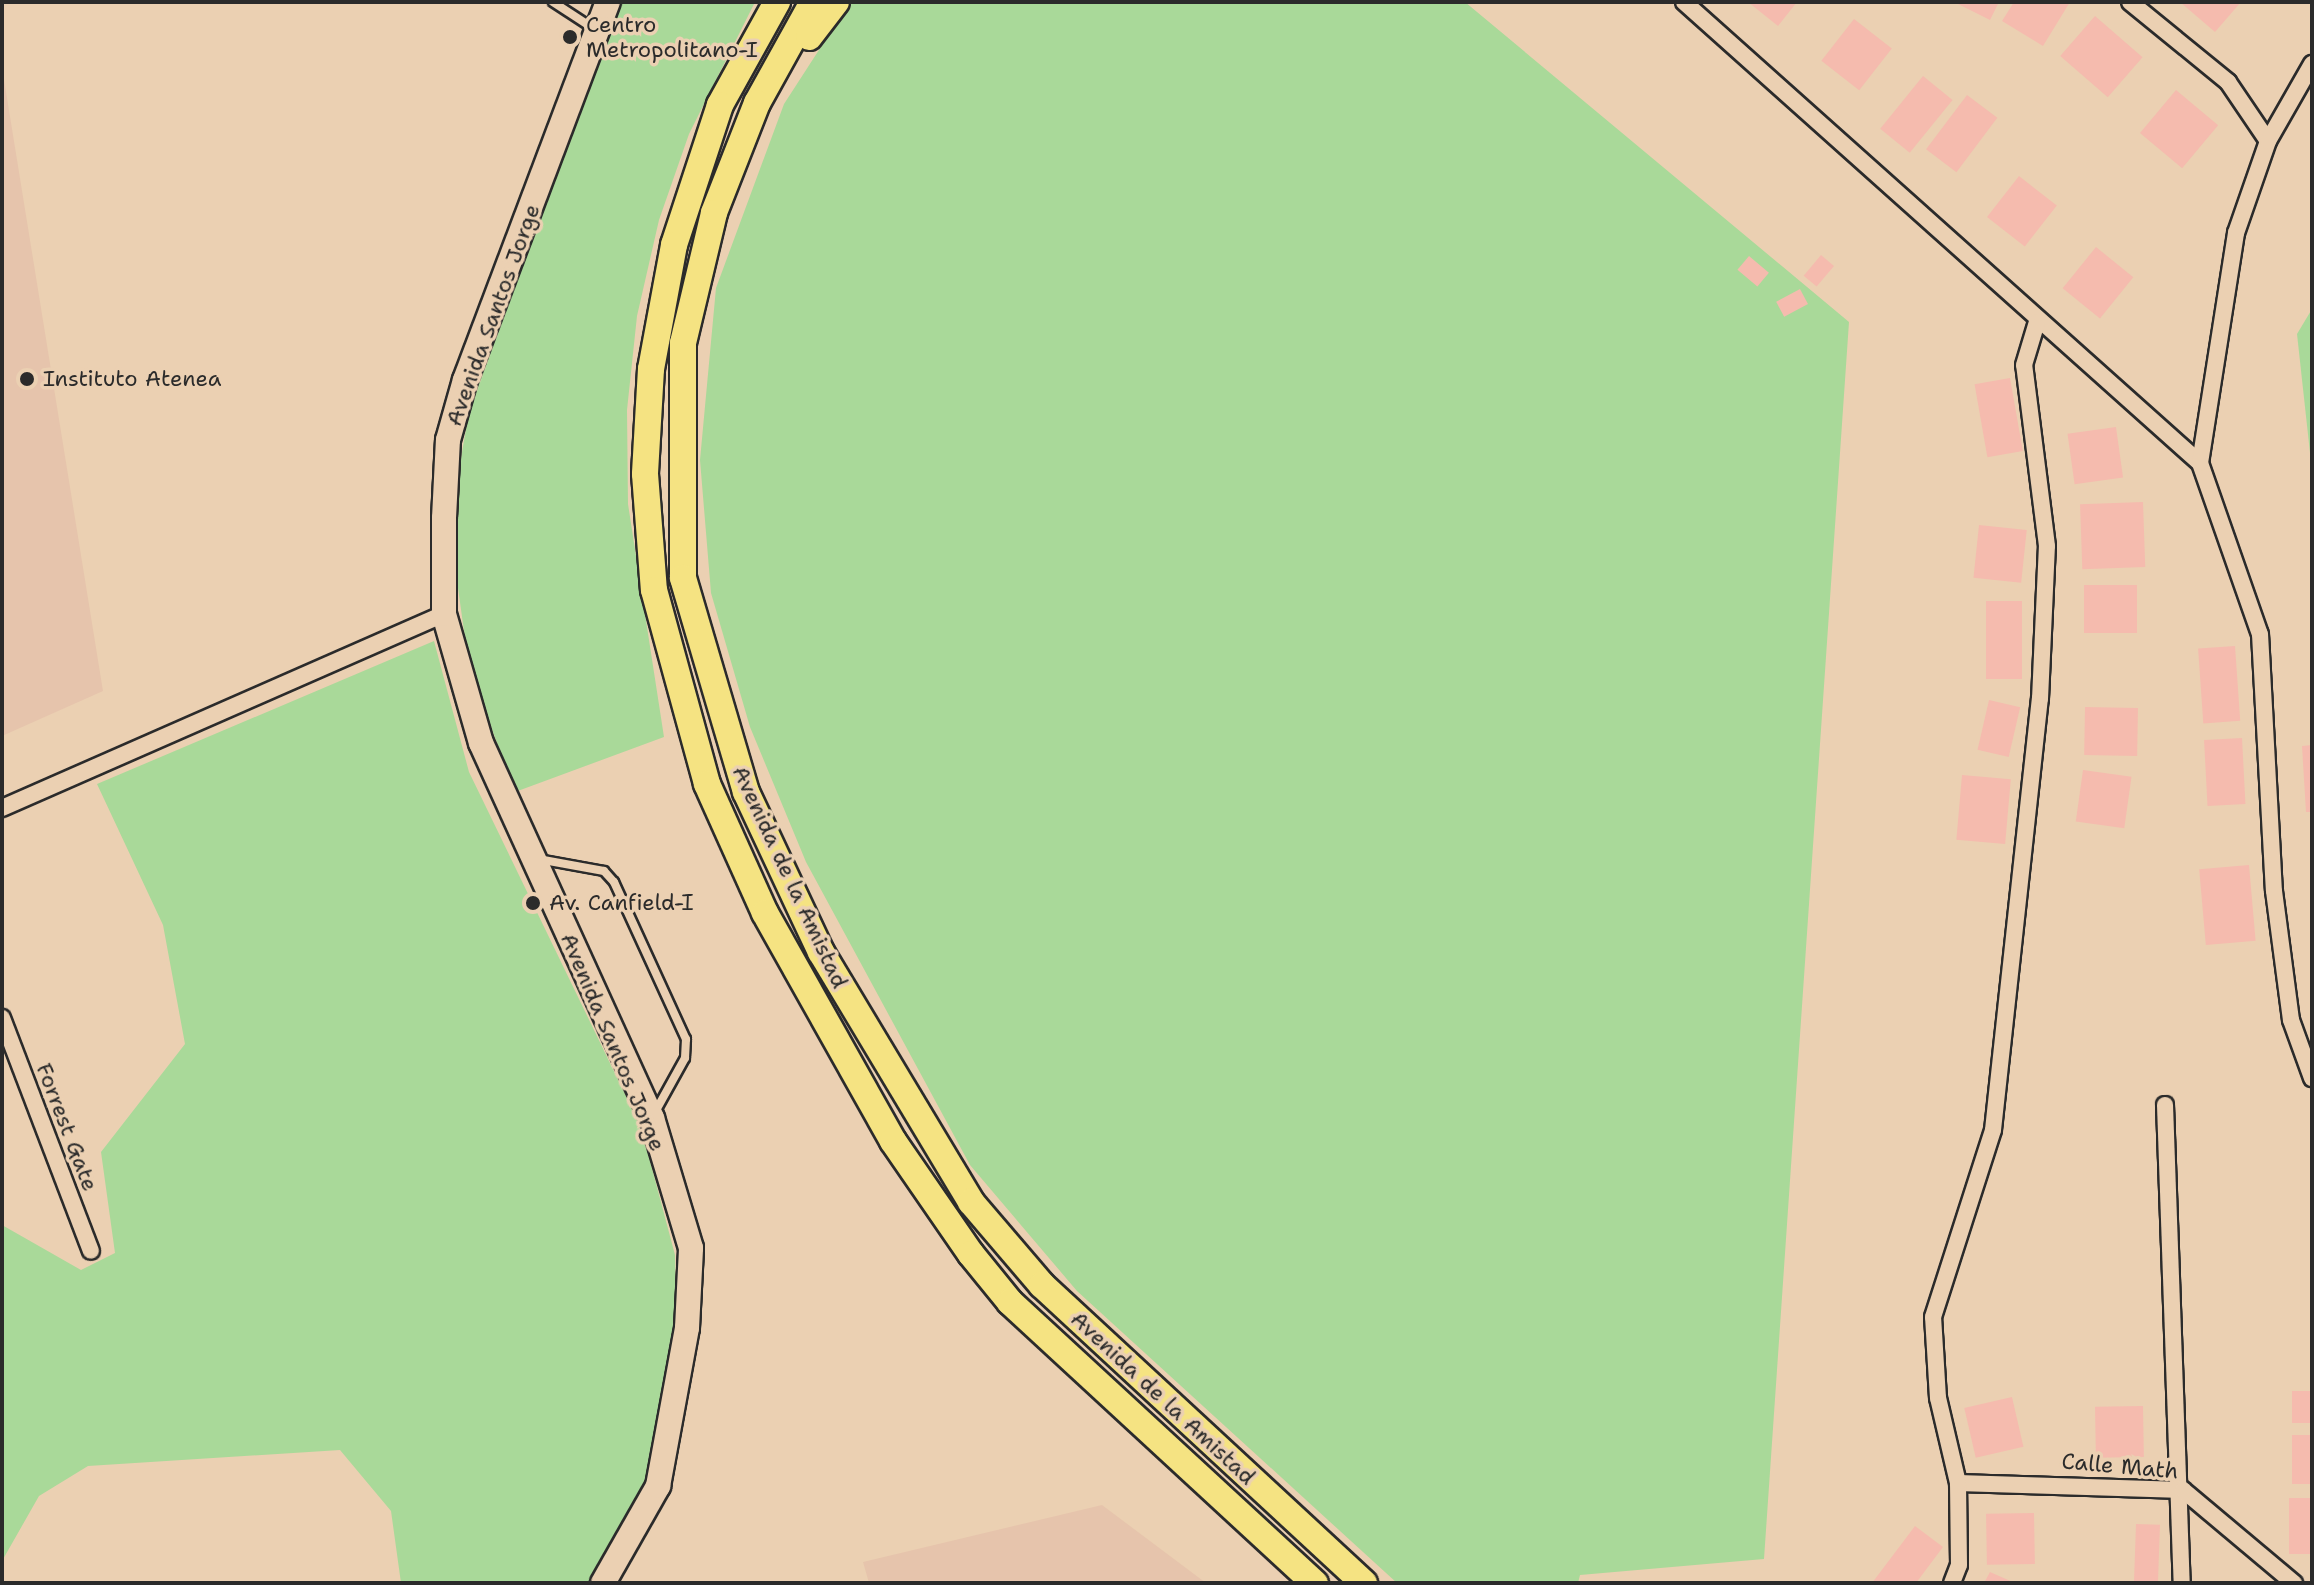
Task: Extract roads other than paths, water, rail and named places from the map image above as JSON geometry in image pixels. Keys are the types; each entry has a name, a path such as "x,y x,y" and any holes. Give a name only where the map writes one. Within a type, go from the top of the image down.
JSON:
{"main road":[{"name":"Avenida Santos Jorge","path":"603,1583 658,1486 687,1328 691,1248 652,1118 481,743 444,614 448,440 608,2"},
{"name":"Avenida de la Amistad","path":"777,2 720,105 674,245 651,369 645,474 654,590 707,784 765,913 893,1141 971,1254 1010,1302 1315,1583"},
{"name":"Avenida de la Amistad","path":"813,2 757,103 714,213 683,343 678,459 683,578 746,792 821,952 971,1202 1042,1285 1364,1583"},
{"path":"757,103 836,2"}],"street":[{"path":"1684,2 2037,322 2142,406 2200,463 2260,634 2274,891 2291,1020 2312,1078"},
{"path":"2130,2 2228,82 2268,141"},
{"path":"2200,463 2225,279 2268,141 2312,64"},
{"path":"1952,1583 1959,1565 1958,1483 1938,1398 1933,1317 1993,1130 2040,699 2047,546 2024,365 2037,322"},
{"path":"2,808 444,614"},
{"name":"Forrest Gate","path":"2,1018 7,1049 91,1251"},
{"path":"2165,1105 2183,1490 2182,1583"},
{"name":"Calle Math","path":"1958,1483 2183,1490 2294,1583"}],"lane":[{"path":"553,2 597,30"},
{"path":"533,858 604,871 614,882 686,1039 685,1058 652,1118"}],"place":[{"name":"Centro Metropolitano-I","path":"570,37"},
{"name":"Instituto Atenea","path":"27,379"},
{"name":"Av. Canfield-I","path":"533,903"}]}
